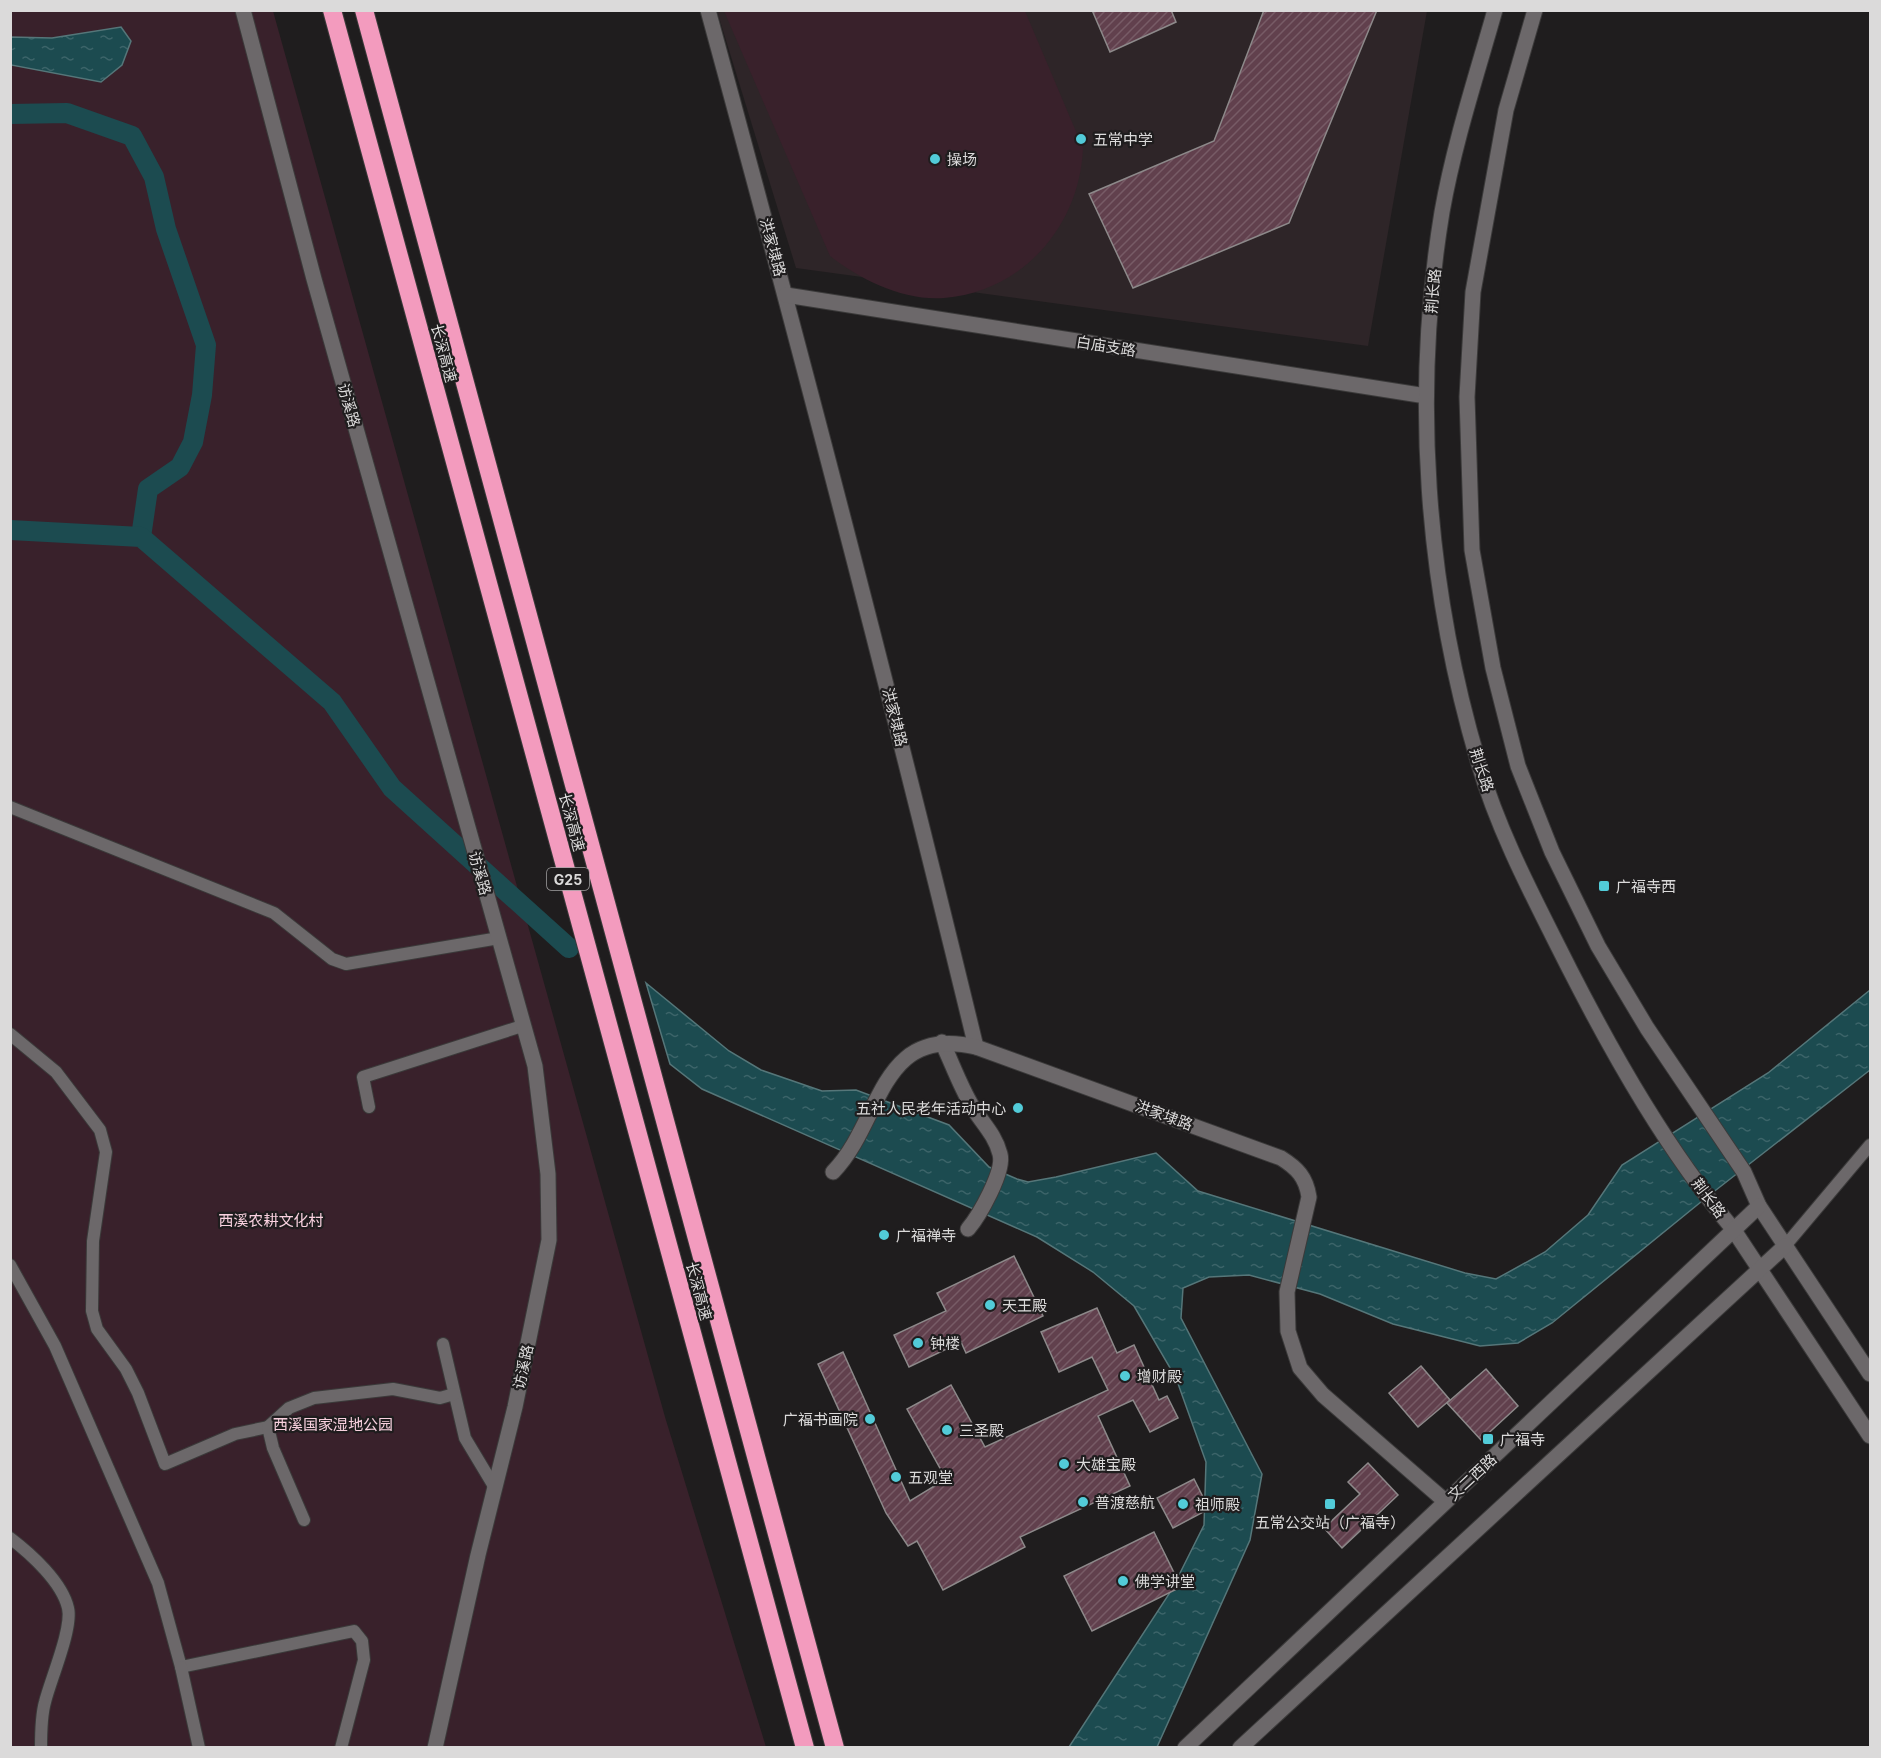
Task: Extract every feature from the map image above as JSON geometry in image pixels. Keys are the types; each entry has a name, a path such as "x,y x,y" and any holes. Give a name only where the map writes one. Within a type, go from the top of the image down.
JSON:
{"highway":[{"name":"长深高速","path":"332,10 805,1748"},
{"name":"长深高速","path":"364,10 835,1748"}],"street":[{"name":"访溪路","path":"243,10 452,775 535,1066 548,1174 549,1240 515,1407 435,1748"},
{"name":"洪家埭路","path":"708,10 786,295 919,810 976,1047 1281,1158 1298,1168 1307,1183 1309,1197 1287,1292 1288,1331 1300,1368 1323,1395 1445,1501"},
{"name":"荆长路","path":"1495,10 1443,210 1433,283 1426,396 1434,550 1442,607 1478,763 1512,854 1609,1045 1707,1197 1733,1229 1870,1436"},
{"path":"1535,10 1506,110 1473,292 1467,397 1472,549 1496,679 1518,766 1539,820 1598,946 1647,1028 1744,1172 1759,1206 1870,1374"},
{"name":"白庙支路","path":"786,295 1426,396"},
{"path":"833,1172 846,1158 884,1083 902,1063 921,1048 942,1042 976,1047"},
{"path":"942,1042 972,1106 989,1127 1001,1155 1000,1167 979,1216 968,1229"},
{"name":"文二西路","path":"1185,1748 1759,1206"},
{"path":"1240,1748 1785,1246"}],"lane":[{"path":"10,807 274,913 332,959 346,964 499,938"},
{"path":"369,1107 363,1077 522,1026"},
{"path":"10,1034 56,1072 100,1130 106,1152 93,1241 92,1311 97,1329 126,1369 138,1393 165,1464 235,1434 268,1427 289,1408 314,1398 393,1389 440,1398 454,1394"},
{"path":"1785,1246 1870,1145"},
{"path":"10,1265 55,1346 158,1583 181,1667 199,1748"},
{"path":"443,1344 465,1438 495,1488"},
{"path":"268,1427 273,1448 304,1520"},
{"path":"10,1538 39,1563 54,1581 69,1609 64,1639 44,1704 41,1748"},
{"path":"181,1667 354,1631 362,1641 364,1660 341,1748"}],"shaded area":[{"name":"五常中学","path":"717,11 1427,11 1368,346 796,268"}],"green space":[{"name":"西溪国家湿地公园","path":"10,11 273,11 665,1417 766,1747 11,1747"},
{"name":"操场","path":"724,11 1025,11 1083,148 1079,176 1071,203 1059,228 1042,250 1022,268 999,283 973,293 944,298 913,296 898,292 869,281 842,265 830,256"}],"water":[{"path":"121,27 131,41 122,65 101,82 11,65 11,37 52,38"},
{"path":"646,983 729,1051 761,1070 822,1091 856,1090 949,1125 989,1167 1017,1179 1028,1182 1056,1177 1156,1153 1198,1191 1465,1273 1496,1279 1545,1252 1588,1215 1622,1165 1768,1073 1870,990 1870,1070 1707,1197 1552,1323 1518,1343 1480,1346 1393,1324 1320,1294 1249,1275 1209,1277 1183,1288 1181,1318 1262,1474 1250,1540 1157,1747 1069,1747 1171,1591 1204,1525 1206,1462 1176,1378 1134,1306 1093,1272 1037,1237 702,1089 670,1064"}],"building":[{"path":"1092,10 1171,10 1176,22 1110,52"},
{"path":"1264,10 1377,10 1289,223 1133,288 1089,194 1214,141"},
{"name":"天王殿","path":"1014,1256 1043,1316 966,1353 961,1342 909,1367 894,1335 946,1311 937,1293"},
{"path":"1097,1308 1117,1353 1134,1345 1159,1400 1167,1396 1178,1418 1150,1432 1133,1400 1098,1416 1130,1486 1020,1537 1025,1547 943,1590 917,1541 908,1546 886,1513 818,1364 843,1352 910,1501 946,1479 907,1409 951,1385 985,1447 1108,1390 1092,1357 1059,1372 1041,1332"},
{"path":"1421,1366 1450,1400 1418,1427 1389,1393"},
{"path":"1486,1369 1518,1406 1481,1440 1447,1403"},
{"path":"1368,1463 1398,1495 1342,1548 1324,1528 1360,1494 1348,1482"},
{"name":"祖师殿","path":"1194,1479 1209,1509 1173,1528 1157,1498"},
{"name":"佛学讲堂","path":"1154,1532 1181,1587 1092,1631 1064,1576"}],"waterway":[{"path":"10,114 67,113 132,136 154,177 166,229 206,345 202,395 193,442 180,467 148,489 141,537"},
{"path":"10,530 141,537 332,702 392,788 569,948"}],"place":[{"name":"五常中学","path":"1081,139"},
{"name":"操场","path":"935,159"},
{"name":"广福寺西","path":"1604,886"},
{"name":"五社人民老年活动中心","path":"1018,1108"},
{"name":"广福禅寺","path":"884,1235"},
{"name":"天王殿","path":"990,1305"},
{"name":"钟楼","path":"918,1343"},
{"name":"增财殿","path":"1125,1376"},
{"name":"广福书画院","path":"870,1419"},
{"name":"三圣殿","path":"947,1430"},
{"name":"广福寺","path":"1488,1439"},
{"name":"大雄宝殿","path":"1064,1464"},
{"name":"五观堂","path":"896,1477"},
{"name":"普渡慈航","path":"1083,1502"},
{"name":"祖师殿","path":"1183,1504"},
{"name":"五常公交站（广福寺）","path":"1330,1504"},
{"name":"佛学讲堂","path":"1123,1581"}],"park label":[{"name":"西溪农耕文化村","path":"271,1220"}]}
